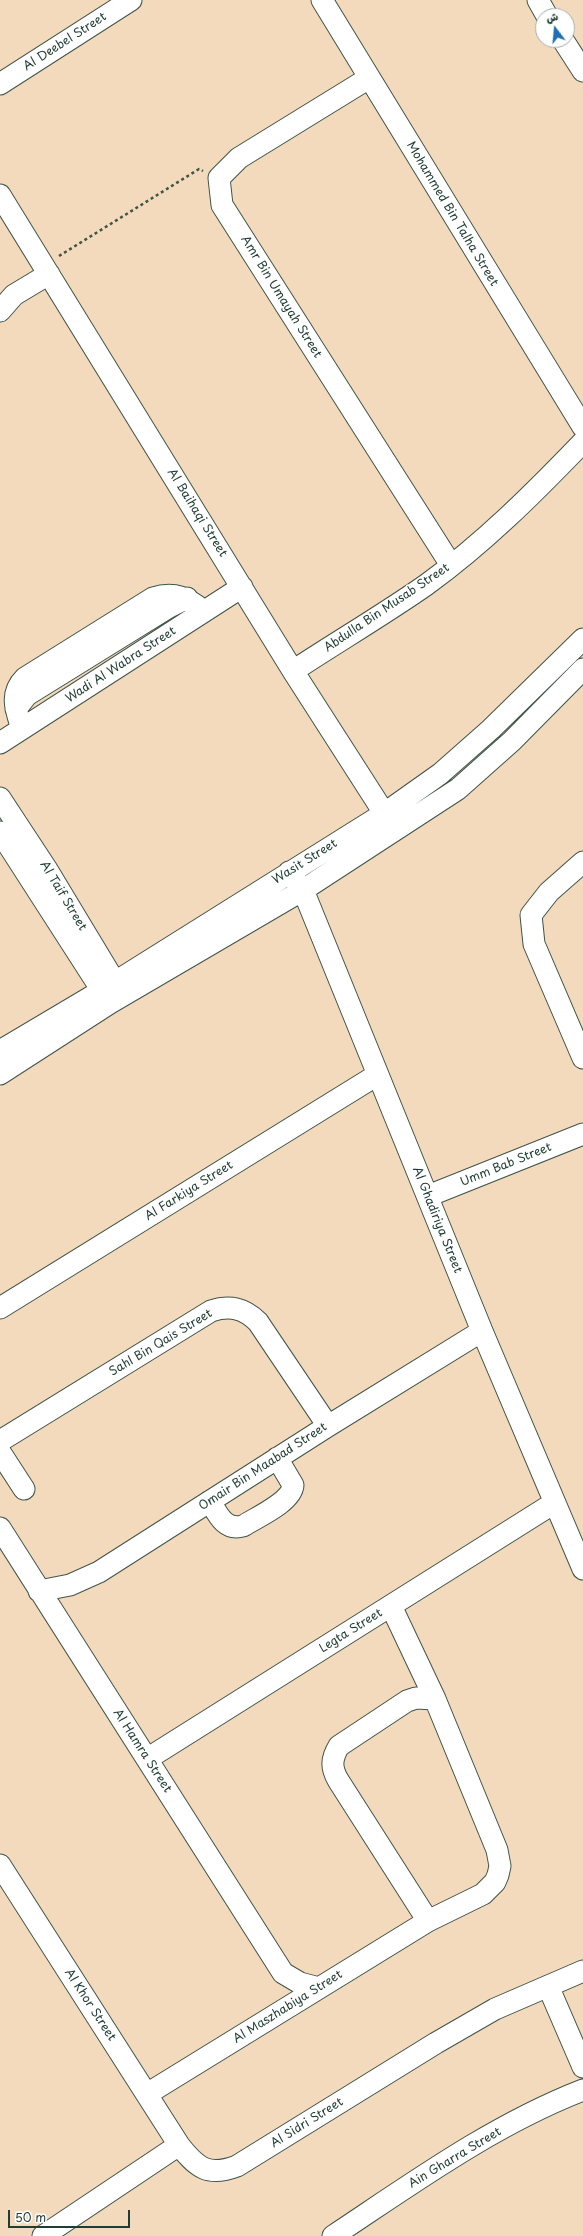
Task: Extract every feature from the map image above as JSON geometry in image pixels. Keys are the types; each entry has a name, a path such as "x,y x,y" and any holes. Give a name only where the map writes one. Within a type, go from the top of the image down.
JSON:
{"street":[{"name":"Al Deebel Street","path":"0,84 106,6 131,0"},
{"name":"Mohammed Bin Talha Street","path":"322,0 583,427"},
{"path":"568,48 583,71"},
{"path":"219,178 239,158 369,78"},
{"name":"Amr Bin Umayah Street","path":"219,178 222,205 451,565"},
{"name":"Al Baihaqi Street","path":"0,195 293,671 390,821"},
{"path":"0,311 14,296 46,270"},
{"name":"Abdulla Bin Musab Street","path":"293,671 426,585 520,507 583,442"},
{"name":"Wadi Al Wabra Street","path":"0,743 242,587"},
{"path":"22,729 16,709 27,695 169,607 187,598 204,611"},
{"name":"Wasit Street","path":"0,1051 112,993 303,890 390,821 491,729 583,639"},
{"name":"Wasit Street","path":"0,1074 112,993 289,872 390,821 458,789 512,741 583,669"},
{"name":"Al Taif Street","path":"0,798 46,868 112,993"},
{"name":"Al Taif Street","path":"0,832 112,993"},
{"path":"583,862 549,892 531,915 534,944 583,1058"},
{"name":"Al Ghadiriya Street","path":"289,872 303,890 482,1331 583,1569"},
{"name":"Al Farkiya Street","path":"0,1308 377,1075"},
{"name":"Umm Bab Street","path":"428,1196 583,1134"},
{"name":"Sahl Bin Qais Street","path":"0,1441 211,1311 232,1307 242,1310 258,1322 328,1426"},
{"name":"Omair Bin Maabad Street","path":"39,1591 70,1585 99,1572 277,1458 482,1331"},
{"path":"0,1452 24,1489"},
{"path":"210,1501 226,1525 238,1528 283,1502 290,1494 293,1485 277,1458"},
{"name":"Legta Street","path":"147,1759 554,1503"},
{"name":"Al Hamra Street","path":"0,1528 283,1973 286,1991 284,2009"},
{"name":"Al Maszhabiya Street","path":"147,2094 428,1921 483,1894 495,1882 500,1866 497,1850 435,1699 390,1606"},
{"path":"428,1921 338,1780 332,1763 334,1754 339,1746 407,1701 416,1698 435,1699"},
{"name":"Al Khor Street","path":"0,1865 179,2145"},
{"name":"Al Sidri Street","path":"179,2145 200,2167 212,2171 225,2171 237,2166 436,2043 495,2009 583,1971"},
{"name":"Al Hamra Street","path":"283,1973 300,1983 319,1988"},
{"path":"548,1986 583,2067"},
{"name":"Ain Gharra Street","path":"333,2236 432,2171 530,2113 583,2090"},
{"path":"43,2236 179,2145"}],"path":[{"path":"46,270 199,170 219,178"}]}
